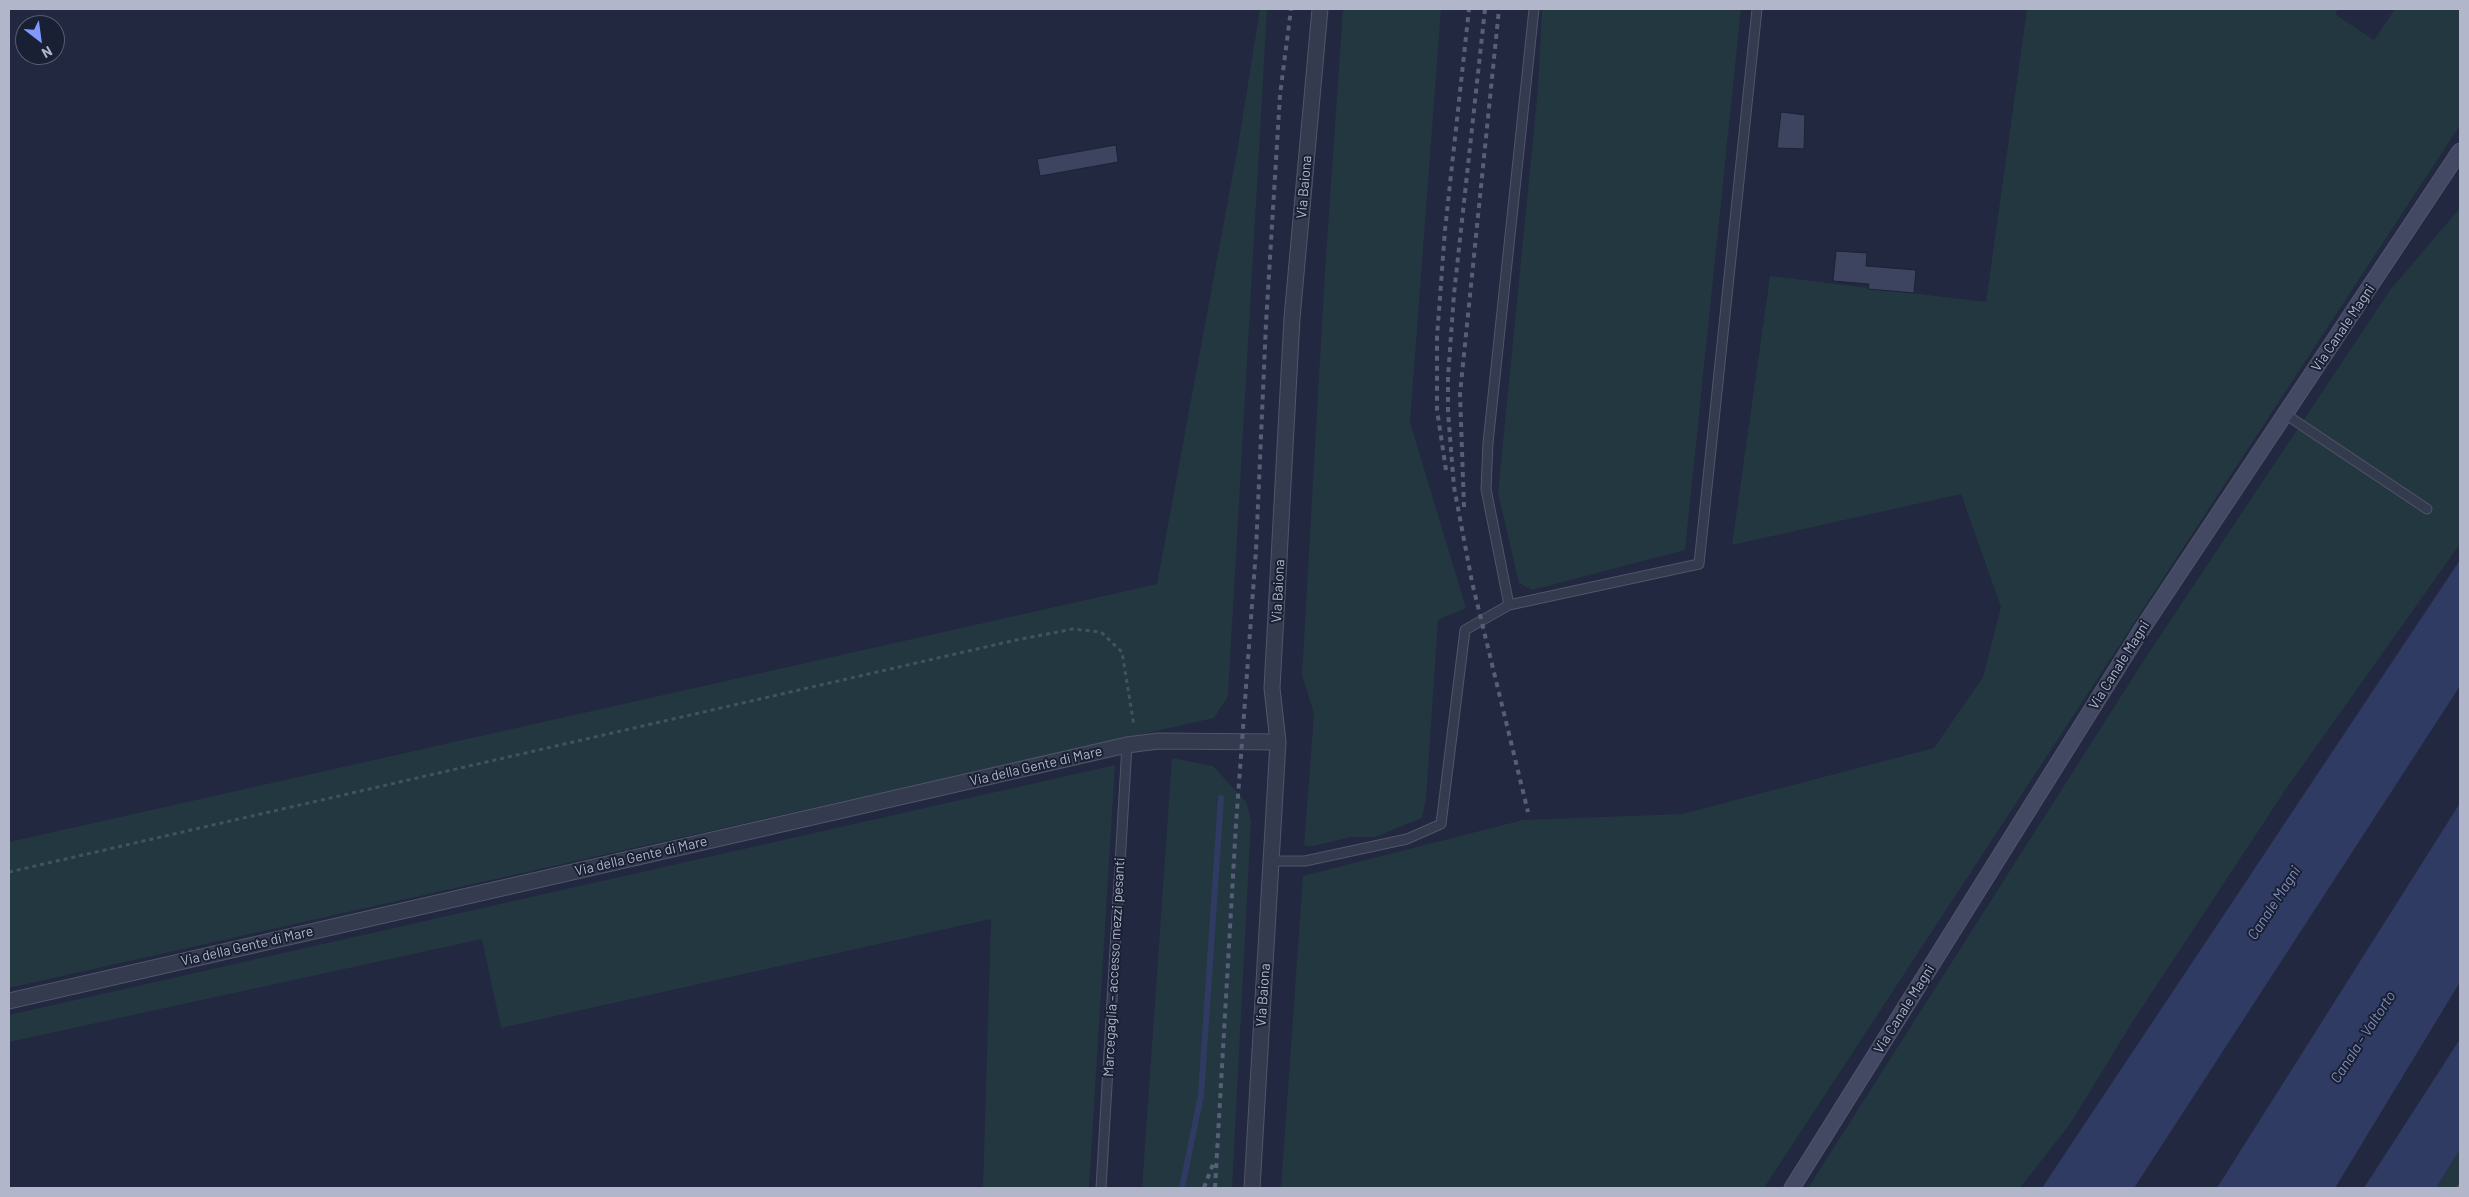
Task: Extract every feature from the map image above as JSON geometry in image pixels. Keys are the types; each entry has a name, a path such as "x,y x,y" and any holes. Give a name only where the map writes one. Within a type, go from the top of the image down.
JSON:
{"main road":[{"name":"Via Canale Magni","path":"1792,1188 2140,632 2460,151"}],"street":[{"name":"Via Baiona","path":"1251,1184 1278,742 1272,688 1292,318 1320,9"},
{"name":"Via della Gente di Mare","path":"9,1001 1132,744 1176,741 1278,742"}],"lane":[{"path":"1509,605 1486,489 1486,480 1534,9"},
{"path":"1271,861 1305,860 1407,839 1440,824 1465,630 1509,605 1699,564 1757,9"},
{"path":"2285,414 2428,508"},
{"name":"Marcegaglia - accesso mezzi pesanti","path":"1101,1188 1132,744"}],"path":[{"path":"9,872 997,644 1073,629 1101,632 1122,652 1132,744"}],"shaded area":[{"path":"1260,9 1267,9 1228,696 1214,718 9,988 9,842 1157,584 1238,146"},
{"path":"1343,9 1441,9 1410,422 1466,608 1438,620 1426,800 1422,818 1375,837 1351,837 1313,846 1304,846 1314,714 1302,675 1325,271"},
{"path":"1542,9 1741,9 1685,550 1532,590 1519,583 1498,493 1538,89"},
{"path":"2027,9 2338,9 2335,14 2374,40 2395,9 2460,9 2460,125 1764,1188 1281,1188 1303,876 1523,820 1682,814 1934,748 1983,677 2001,607 1961,494 1732,545 1770,276 1986,302"},
{"path":"2460,208 2460,544 2286,789 2133,1021 2070,1124 2020,1188 1808,1188 2146,657 2390,290"},
{"path":"1172,758 1213,766 1247,803 1251,822 1232,1188 1142,1188"},
{"path":"1115,765 1089,1188 983,1188 991,919 501,1028 482,939 9,1042 9,1015"},
{"path":"2460,1149 2460,1188 2436,1188"}],"water":[{"name":"Canale Magni","path":"2460,560 2460,686 2134,1188 2042,1188"},
{"name":"Canala - Valtorto","path":"2460,803 2460,982 2335,1188 2217,1188"},
{"path":"2460,1039 2460,1149 2436,1188 2364,1188"}],"building":[{"path":"1781,112 1805,115 1804,149 1777,148"},
{"path":"1116,145 1118,162 1040,176 1037,159"},
{"path":"1836,251 1867,253 1866,266 1916,270 1914,293 1868,289 1869,284 1833,281"}],"waterway":[{"path":"1182,1188 1201,1095 1221,798"}],"railway":[{"path":"1215,1188 1236,824 1256,550 1266,323 1280,95 1291,9"},
{"path":"1446,470 1437,410 1437,337 1445,230 1469,9"},
{"path":"1485,9 1454,294 1448,377 1448,412 1454,487 1472,582 1528,812"},
{"path":"1464,507 1460,394 1499,9"},
{"path":"1204,1188 1213,1164"}]}
